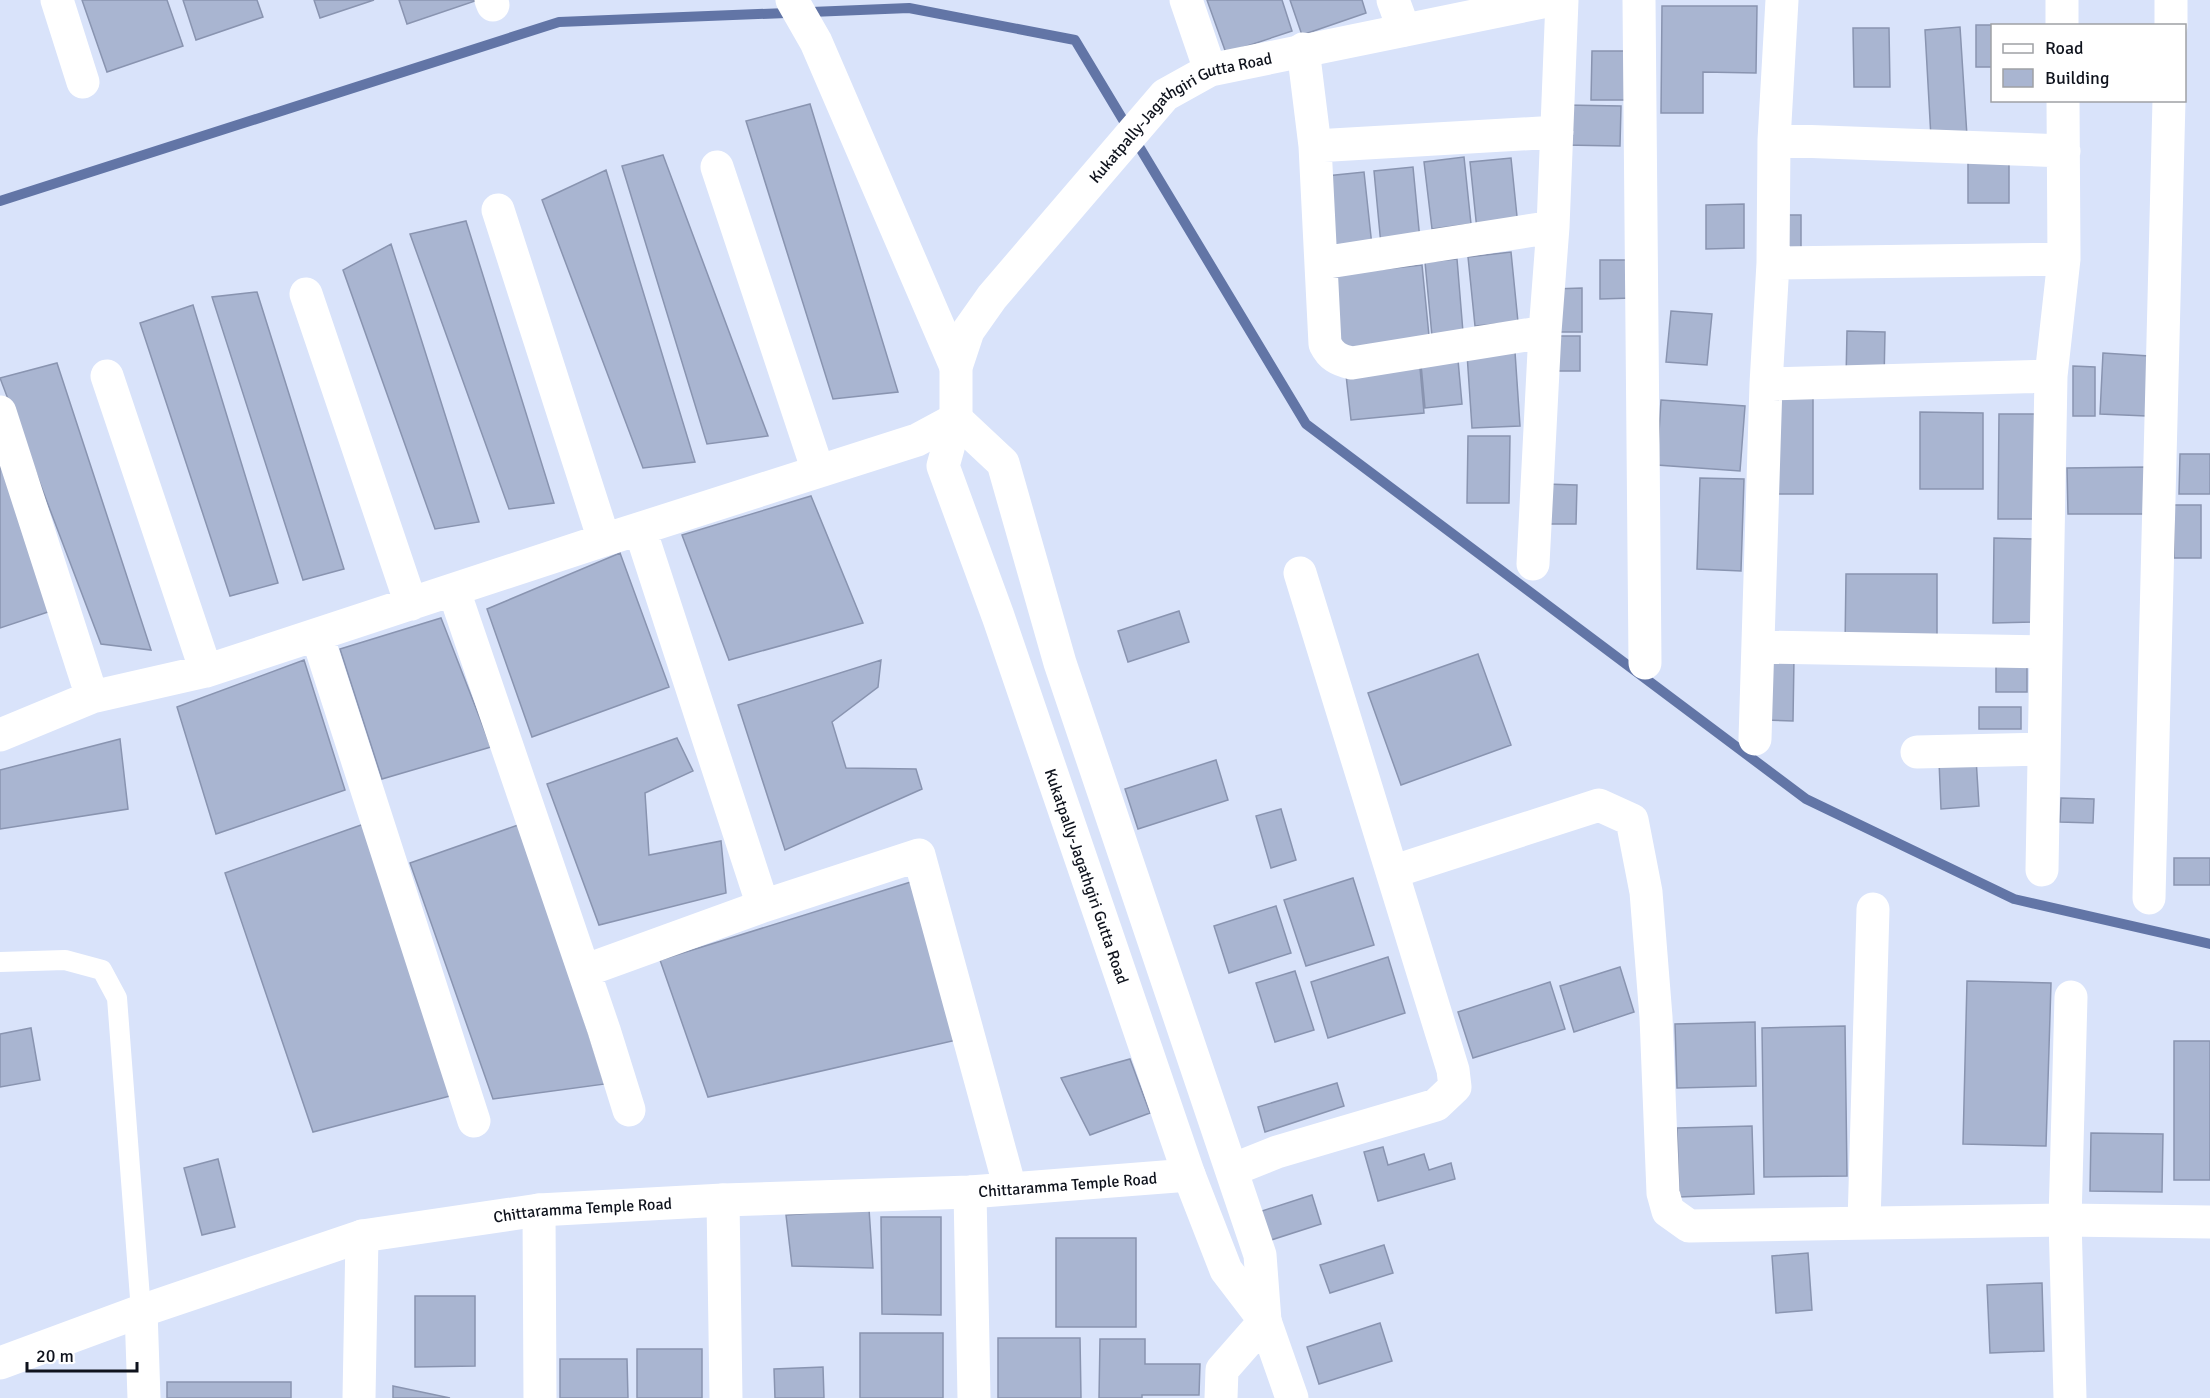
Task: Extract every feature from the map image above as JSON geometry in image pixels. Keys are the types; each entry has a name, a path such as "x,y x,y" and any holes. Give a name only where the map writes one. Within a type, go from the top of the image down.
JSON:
{"street":[{"path":"57,0 83,82"},
{"path":"792,0 816,42 956,367"},
{"path":"1186,0 1210,70"},
{"name":"Kukatpally-Jagathgiri Gutta Road","path":"1265,1321 1226,1270 1189,1175 998,616 943,465 956,420 956,367 968,331 992,297 1165,95 1210,70 1303,49 1399,15 1552,0"},
{"path":"1533,564 1553,227 1562,0"},
{"path":"1639,0 1645,663"},
{"path":"1755,739 1766,384 1773,263 1774,140 1782,0"},
{"path":"2062,0 2062,24"},
{"path":"2171,0 2171,24"},
{"path":"1303,49 1315,146 1325,344 1329,354 1352,363 1545,332"},
{"path":"2042,870 2051,376 2064,259 2063,102"},
{"path":"2149,898 2169,102"},
{"path":"1315,146 1557,132"},
{"path":"1774,140 2064,151"},
{"path":"717,167 818,471"},
{"path":"498,210 604,540"},
{"path":"1322,263 1553,227"},
{"path":"1773,263 2064,259"},
{"path":"306,294 411,604"},
{"path":"107,376 206,671"},
{"path":"1766,384 2051,376"},
{"path":"0,412 92,698"},
{"path":"0,735 92,698 206,671 916,440 956,420"},
{"name":"Kukatpally-Jagathgiri Gutta Road","path":"956,420 1003,463 1060,663 1260,1256 1265,1321 1292,1398"},
{"path":"640,529 763,906"},
{"path":"1232,1170 1277,1152 1436,1105 1455,1087 1454,1070 1300,573"},
{"path":"454,591 629,1110"},
{"path":"317,635 474,1121"},
{"path":"1758,647 2046,652"},
{"path":"1917,752 2044,749"},
{"path":"1392,872 1599,805 1632,820 1646,892 1656,1017 1663,1193 1668,1211 1689,1226 2065,1220 2210,1222"},
{"path":"584,971 763,906 920,855 1010,1188"},
{"path":"1864,1222 1873,909"},
{"path":"2070,1398 2065,1220 2071,998"},
{"name":"Chittaramma Temple Road","path":"0,1364 141,1311 362,1236 539,1210 723,1200 970,1192 1189,1175"},
{"path":"970,1192 974,1398"},
{"path":"723,1200 726,1398"},
{"path":"539,1210 540,1398"},
{"path":"360,1398 362,1236"},
{"path":"141,1311 144,1398"},
{"path":"1221,1398 1222,1370 1265,1321"}],"lane":[{"path":"0,962 65,960 102,970 117,998 141,1311"}],"building":[{"path":"82,0 167,0 183,46 107,72"},
{"path":"183,0 257,0 263,17 196,40"},
{"path":"314,0 374,0 320,18"},
{"path":"399,0 474,0 475,1 407,24"},
{"path":"1207,0 1282,0 1292,31 1226,53"},
{"path":"1290,0 1362,0 1366,13 1302,35"},
{"path":"1662,6 1757,6 1756,73 1703,72 1703,113 1661,113"},
{"path":"1976,25 1991,25 1991,67 1976,67"},
{"path":"1960,27 1967,136 1931,138 1925,30"},
{"path":"1853,28 1889,28 1890,87 1854,87"},
{"path":"1592,51 1629,51 1628,100 1591,100"},
{"path":"810,104 898,392 833,399 746,121"},
{"path":"1565,105 1621,106 1620,146 1564,145"},
{"path":"1968,153 2009,153 2009,203 1968,203"},
{"path":"663,155 768,436 707,444 622,166"},
{"path":"1464,157 1471,224 1432,229 1424,162"},
{"path":"1511,158 1518,226 1477,230 1470,162"},
{"path":"1413,167 1420,240 1381,245 1374,171"},
{"path":"606,170 695,462 643,468 542,200"},
{"path":"1364,172 1372,246 1333,251 1326,176"},
{"path":"1744,204 1744,248 1706,249 1706,205"},
{"path":"1780,215 1801,215 1801,255 1779,256"},
{"path":"466,221 554,503 509,509 410,234"},
{"path":"391,244 479,522 435,529 343,270"},
{"path":"1511,252 1518,322 1475,326 1468,257"},
{"path":"1457,259 1463,332 1432,336 1425,262"},
{"path":"1600,260 1633,260 1633,298 1600,299"},
{"path":"1422,265 1430,346 1336,356 1328,275"},
{"path":"1582,288 1582,332 1553,332 1553,289"},
{"path":"257,292 344,569 303,580 212,297"},
{"path":"193,305 278,583 230,596 140,323"},
{"path":"1671,311 1712,314 1707,365 1666,362"},
{"path":"1847,331 1885,332 1884,381 1846,380"},
{"path":"1554,336 1580,336 1580,371 1555,371"},
{"path":"1457,349 1462,404 1425,408 1420,353"},
{"path":"1515,352 1520,426 1472,428 1467,354"},
{"path":"2103,353 2149,356 2146,416 2100,414"},
{"path":"57,363 151,650 101,644 0,378"},
{"path":"2073,366 2095,367 2095,416 2073,416"},
{"path":"1420,368 1424,413 1351,420 1346,375"},
{"path":"1773,398 1813,398 1813,494 1772,494"},
{"path":"1661,400 1745,406 1740,471 1657,465"},
{"path":"1920,412 1983,413 1983,489 1920,489"},
{"path":"1999,414 2037,414 2036,519 1998,519"},
{"path":"1468,436 1510,436 1509,503 1467,503"},
{"path":"0,444 54,610 0,628"},
{"path":"2180,454 2210,454 2210,494 2179,494"},
{"path":"2149,467 2148,514 2068,514 2067,468"},
{"path":"1700,478 1744,479 1741,571 1697,569"},
{"path":"1545,484 1577,485 1576,524 1544,524"},
{"path":"811,496 863,623 729,660 682,535"},
{"path":"2174,505 2201,505 2201,558 2174,558"},
{"path":"1994,538 2033,539 2033,622 1993,623"},
{"path":"620,553 669,687 532,737 487,609"},
{"path":"1846,574 1937,574 1937,647 1845,647"},
{"path":"1179,611 1189,642 1128,662 1118,631"},
{"path":"441,618 491,747 382,779 340,649"},
{"path":"1478,654 1511,745 1401,785 1368,693"},
{"path":"1764,657 1794,658 1793,721 1764,720"},
{"path":"1996,658 2027,658 2027,692 1996,692"},
{"path":"304,660 345,790 216,834 177,707"},
{"path":"881,660 878,687 832,722 846,768 916,769 922,789 785,850 738,705"},
{"path":"1979,707 2021,707 2021,729 1979,729"},
{"path":"677,738 693,771 645,793 649,855 721,841 726,893 599,925 547,784"},
{"path":"120,739 128,809 0,829 0,770"},
{"path":"1976,758 1979,806 1941,809 1939,761"},
{"path":"1216,760 1228,800 1138,829 1125,789"},
{"path":"2061,798 2094,799 2093,823 2060,822"},
{"path":"1281,809 1296,860 1271,868 1256,816"},
{"path":"364,824 450,1096 313,1132 225,873"},
{"path":"521,824 605,1084 493,1099 410,863"},
{"path":"2174,858 2210,858 2210,885 2174,885"},
{"path":"1353,878 1374,945 1306,966 1284,900"},
{"path":"914,881 961,1039 708,1097 660,960"},
{"path":"1276,906 1291,953 1229,973 1214,926"},
{"path":"1388,957 1405,1013 1328,1038 1311,982"},
{"path":"1620,967 1634,1012 1574,1032 1560,986"},
{"path":"1295,971 1314,1030 1275,1042 1256,983"},
{"path":"1967,981 2051,983 2046,1146 1963,1144"},
{"path":"1550,982 1565,1029 1473,1058 1458,1012"},
{"path":"1755,1022 1756,1086 1677,1088 1675,1024"},
{"path":"1845,1026 1847,1176 1764,1177 1762,1028"},
{"path":"31,1028 40,1080 0,1087 0,1034"},
{"path":"2174,1041 2210,1041 2210,1180 2174,1180"},
{"path":"1130,1059 1150,1113 1090,1135 1061,1078"},
{"path":"1337,1083 1344,1106 1265,1132 1258,1107"},
{"path":"1752,1126 1754,1194 1679,1197 1677,1128"},
{"path":"2091,1133 2163,1134 2162,1192 2090,1191"},
{"path":"1383,1147 1388,1165 1424,1154 1429,1170 1451,1163 1455,1179 1378,1201 1364,1152"},
{"path":"218,1159 235,1227 202,1235 184,1168"},
{"path":"1312,1195 1321,1224 1268,1241 1259,1212"},
{"path":"869,1209 873,1268 792,1266 786,1215"},
{"path":"881,1217 941,1217 941,1315 882,1314"},
{"path":"1056,1238 1136,1238 1136,1327 1056,1327"},
{"path":"1384,1245 1393,1273 1330,1293 1320,1265"},
{"path":"1808,1253 1812,1310 1776,1313 1772,1256"},
{"path":"2042,1283 2044,1351 1990,1353 1987,1285"},
{"path":"415,1296 475,1296 475,1366 415,1367"},
{"path":"1380,1323 1392,1361 1319,1384 1307,1347"},
{"path":"860,1333 943,1333 943,1398 860,1398"},
{"path":"998,1338 1080,1338 1081,1398 998,1398"},
{"path":"1100,1339 1145,1339 1145,1364 1200,1364 1199,1395 1099,1398"},
{"path":"637,1349 702,1349 702,1398 637,1398"},
{"path":"560,1359 627,1359 628,1398 560,1398"},
{"path":"823,1367 824,1398 775,1398 774,1369"},
{"path":"167,1382 291,1382 291,1398 167,1398"},
{"path":"393,1386 450,1398 393,1398"}],"waterway":[{"path":"0,201 559,22 909,8 1075,40 1306,424 1806,799 2014,899 2210,944"}]}
